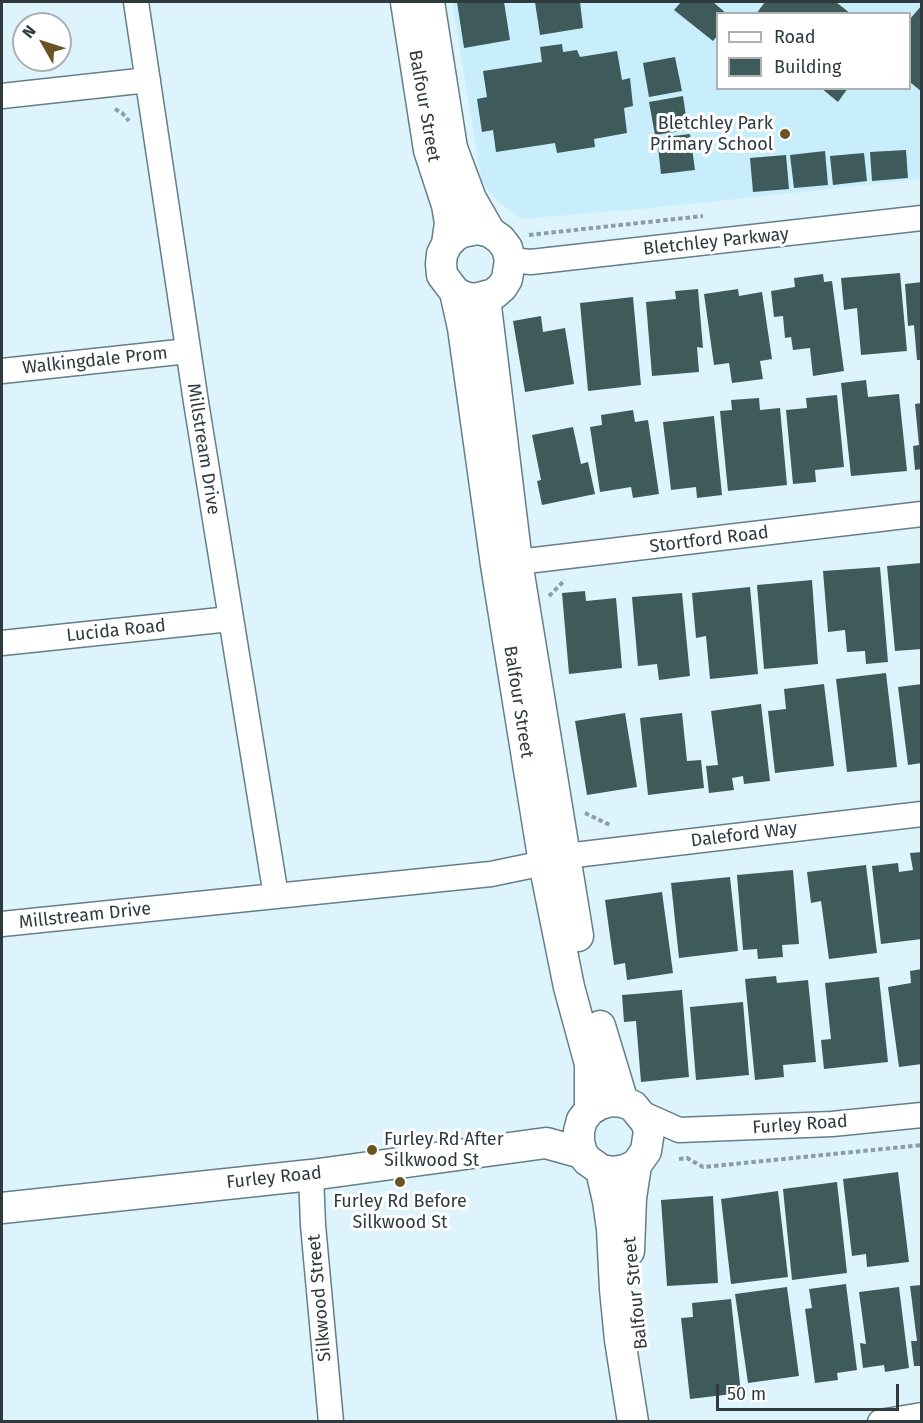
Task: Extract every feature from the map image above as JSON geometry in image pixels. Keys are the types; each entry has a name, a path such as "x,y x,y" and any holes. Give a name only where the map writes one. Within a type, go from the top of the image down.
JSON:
{"street":[{"name":"Millstream Drive","path":"136,2 188,351 276,896"},
{"name":"Balfour Street","path":"406,2 429,150 447,205 450,223 447,244 442,254 442,275 455,292 463,328 507,564 555,860 569,987 590,1064 586,1115 579,1131 579,1142 592,1161 612,1229 616,1299 633,1422"},
{"name":"Balfour Street","path":"429,2 452,148 471,199 490,232 507,248 510,260"},
{"path":"2,96 148,80"},
{"name":"Bletchley Parkway","path":"510,260 531,262 921,218"},
{"path":"447,244 455,236 470,230 490,232"},
{"path":"455,292 475,299 494,294 507,279 510,260"},
{"name":"Balfour Street","path":"485,298 507,564"},
{"name":"Walkingdale Prom","path":"2,371 188,351"},
{"name":"Stortford Road","path":"507,564 921,514"},
{"name":"Lucida Road","path":"2,643 230,619"},
{"name":"Daleford Way","path":"555,860 921,814"},
{"name":"Millstream Drive","path":"2,924 491,874 555,860"},
{"name":"Balfour Street","path":"555,860 583,968 632,1108 649,1131 641,1158 629,1230 630,1270 651,1422"},
{"path":"586,1115 600,1104 611,1101 632,1108"},
{"name":"Furley Road","path":"632,1108 679,1130 832,1124 921,1115"},
{"name":"Furley Road","path":"2,1208 311,1175 546,1143 586,1115"},
{"path":"592,1161 613,1172 625,1170 679,1130"},
{"name":"Furley Road","path":"546,1143 592,1161"},
{"name":"Silkwood Street","path":"311,1175 313,1225 331,1422"},
{"path":"880,1422 921,1415"}],"path":[{"path":"108,105 122,113 132,125 137,137 156,135"},
{"path":"679,1159 687,1158 703,1167 921,1145"}],"shaded area":[{"name":"Bletchley Park Primary School","path":"452,2 921,2 921,179 661,207 521,219 497,201 482,182"}],"building":[{"path":"457,2 504,2 510,40 464,48"},
{"path":"535,2 580,2 583,28 540,35"},
{"path":"681,2 713,2 725,12 716,12 716,37 713,41 674,10"},
{"path":"765,2 836,2 848,12 758,12"},
{"path":"922,5 922,92 911,83 911,18"},
{"path":"562,44 563,52 577,50 580,57 617,51 622,80 630,78 633,106 624,108 627,133 594,139 595,147 557,153 555,143 496,152 493,130 482,132 477,99 487,97 483,71 542,62 540,47"},
{"path":"675,57 682,91 649,97 643,63"},
{"path":"823,90 847,90 838,102"},
{"path":"683,96 688,130 655,135 649,102"},
{"path":"690,134 695,170 661,174 657,138"},
{"path":"906,150 908,178 872,181 870,152"},
{"path":"825,151 828,185 794,188 790,155"},
{"path":"864,153 867,181 833,185 830,156"},
{"path":"786,155 789,189 753,192 750,158"},
{"path":"900,273 907,351 861,355 857,308 844,310 841,278"},
{"path":"823,274 824,282 832,281 844,371 813,376 810,348 793,350 791,337 785,338 783,316 774,317 771,291 795,287 794,278"},
{"path":"922,282 922,360 917,360 914,325 908,326 905,284"},
{"path":"698,289 703,348 697,347 699,372 652,376 646,302 676,299 675,291"},
{"path":"738,289 739,296 762,292 772,359 760,361 763,379 732,383 729,363 714,365 704,294"},
{"path":"633,297 641,385 588,391 580,303"},
{"path":"541,316 543,332 565,328 574,384 525,392 513,321"},
{"path":"866,380 868,397 899,394 907,471 851,476 841,383"},
{"path":"837,395 844,467 815,470 816,482 793,484 786,410 807,408 806,398"},
{"path":"759,398 760,410 780,408 787,485 728,491 720,411 732,410 731,400"},
{"path":"922,403 922,469 915,470 913,446 919,445 915,404"},
{"path":"633,410 635,422 648,420 659,494 633,498 631,487 600,492 590,427 602,425 601,415"},
{"path":"714,416 722,495 697,498 696,487 671,490 663,422"},
{"path":"573,427 581,464 588,462 595,494 542,505 537,481 541,480 532,435"},
{"path":"922,563 922,649 895,651 887,566"},
{"path":"880,567 888,662 866,664 865,651 847,652 845,630 828,632 823,571"},
{"path":"812,580 818,664 764,669 757,585"},
{"path":"750,587 758,674 710,679 706,636 696,638 692,593"},
{"path":"585,591 586,601 616,598 622,668 569,674 562,593"},
{"path":"682,593 690,676 659,680 657,664 638,666 632,597"},
{"path":"886,673 897,767 847,772 836,679"},
{"path":"824,684 834,766 775,773 768,711 786,709 784,689"},
{"path":"922,684 922,763 908,765 898,687"},
{"path":"761,704 770,781 744,784 743,776 732,778 734,790 709,793 706,766 718,765 711,711"},
{"path":"625,713 637,787 587,795 575,721"},
{"path":"682,713 687,761 701,760 704,788 648,795 640,718"},
{"path":"922,852 922,939 881,944 872,866 898,863 899,872 913,870 910,853"},
{"path":"866,865 877,953 829,959 821,901 811,903 807,872"},
{"path":"793,870 799,944 782,945 783,957 758,959 757,949 743,950 737,875"},
{"path":"730,877 738,951 679,958 671,883"},
{"path":"662,892 673,973 627,980 625,963 614,965 605,900"},
{"path":"922,969 922,1064 899,1067 888,987 911,983 910,971"},
{"path":"776,976 777,983 808,980 816,1062 783,1065 784,1077 755,1080 745,979"},
{"path":"879,977 888,1062 824,1069 821,1040 831,1039 825,983"},
{"path":"682,990 689,1077 641,1082 636,1021 624,1022 622,995"},
{"path":"743,1002 749,1075 696,1080 690,1007"},
{"path":"898,1172 909,1262 867,1267 866,1254 852,1256 843,1179"},
{"path":"837,1182 847,1273 792,1280 783,1189"},
{"path":"778,1191 788,1277 731,1284 721,1199"},
{"path":"713,1196 718,1283 667,1286 661,1200"},
{"path":"846,1284 857,1370 837,1373 838,1380 815,1383 805,1309 812,1308 809,1289"},
{"path":"922,1285 922,1366 914,1366 911,1341 917,1341 910,1286"},
{"path":"787,1287 799,1376 748,1383 735,1294"},
{"path":"899,1287 909,1368 885,1372 884,1365 863,1368 860,1343 866,1344 859,1292"},
{"path":"731,1299 741,1393 690,1399 681,1318 693,1317 692,1303"}],"place":[{"name":"Bletchley Park Primary School","path":"785,134"},
{"name":"Furley Rd After Silkwood St","path":"372,1150"},
{"name":"Furley Rd Before Silkwood St","path":"400,1182"}]}
